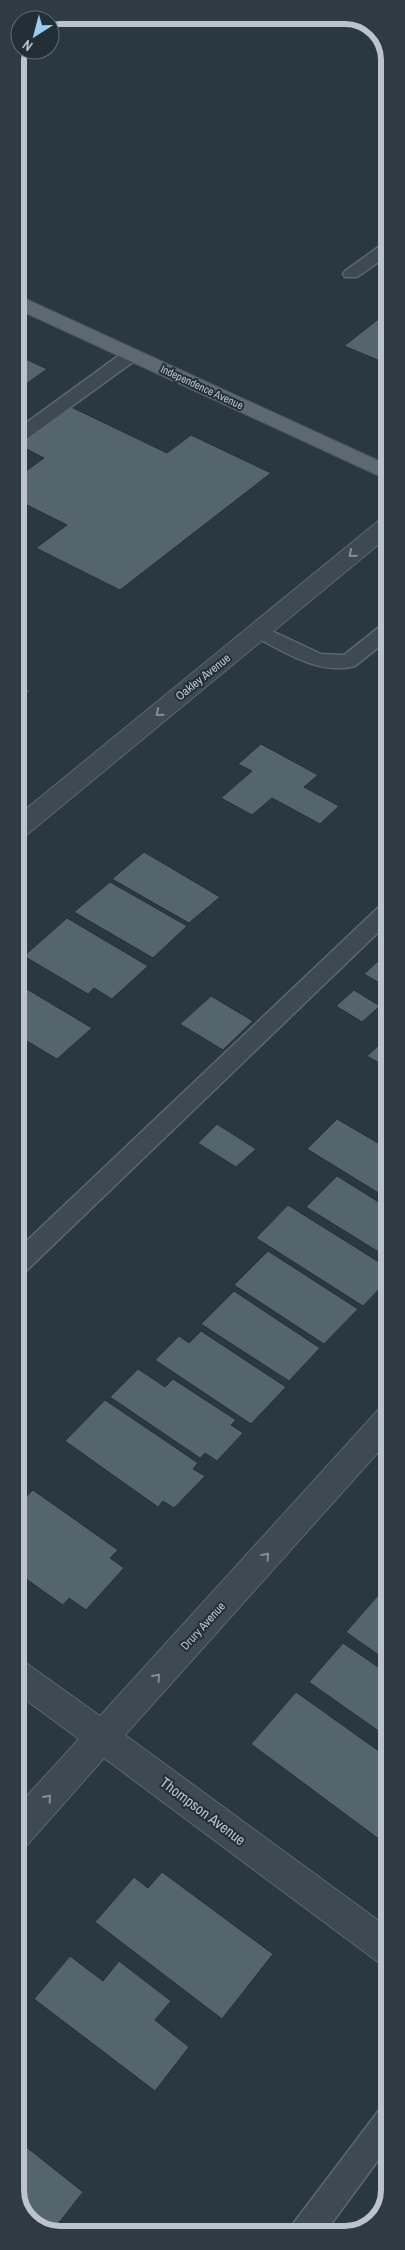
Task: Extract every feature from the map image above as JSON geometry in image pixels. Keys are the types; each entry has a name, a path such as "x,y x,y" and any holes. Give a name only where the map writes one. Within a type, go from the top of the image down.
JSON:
{"main road":[{"name":"Independence Avenue","path":"24,304 381,470"}],"street":[{"name":"Oakley Avenue","path":"24,824 381,530"},
{"name":"Drury Avenue","path":"24,1824 381,1428"},
{"name":"Thompson Avenue","path":"24,1680 381,1943"}],"lane":[{"path":"351,274 381,252"},
{"path":"24,431 131,354"},
{"path":"259,631 317,660 348,662 381,635"},
{"path":"24,1258 381,917"},
{"path":"311,2226 381,2131"}],"building":[{"path":"381,317 381,361 344,346"},
{"path":"24,358 47,369 24,386"},
{"path":"67,405 167,453 191,435 271,473 120,590 36,548 67,525 24,504 24,472 44,458 24,448 24,436"},
{"path":"24,688 30,691 24,695"},
{"path":"261,744 318,775 304,787 339,806 320,824 272,798 252,815 221,798 252,771 238,764"},
{"path":"144,852 220,897 189,923 112,879"},
{"path":"110,882 187,926 153,958 74,912"},
{"path":"67,918 148,966 112,999 94,988 88,994 24,956"},
{"path":"381,958 381,984 364,974"},
{"path":"24,987 92,1028 57,1059 24,1039"},
{"path":"354,990 380,1006 362,1022 336,1006"},
{"path":"211,996 253,1021 223,1050 180,1024"},
{"path":"381,1043 381,1064 367,1056"},
{"path":"337,1119 381,1145 381,1194 307,1149"},
{"path":"217,1124 256,1149 236,1167 198,1143"},
{"path":"337,1176 381,1203 381,1253 306,1207"},
{"path":"288,1205 381,1263 381,1287 363,1306 256,1238"},
{"path":"268,1251 358,1309 324,1344 234,1285"},
{"path":"234,1291 320,1348 289,1381 201,1324"},
{"path":"201,1331 286,1387 251,1424 155,1360 179,1336 189,1343"},
{"path":"138,1369 165,1387 173,1379 236,1420 231,1425 243,1433 217,1461 205,1453 200,1458 110,1397"},
{"path":"105,1400 198,1463 193,1469 205,1476 174,1508 163,1501 158,1507 65,1441"},
{"path":"33,1490 118,1550 110,1558 124,1568 86,1610 69,1598 63,1605 24,1577 24,1498"},
{"path":"381,1592 381,1657 346,1632"},
{"path":"343,1643 381,1669 381,1733 309,1682"},
{"path":"296,1692 381,1753 381,1841 251,1744"},
{"path":"162,1872 273,1954 222,2019 95,1922 134,1877 148,1888"},
{"path":"70,1956 103,1981 119,1961 171,2001 155,2020 189,2047 155,2091 34,1999"},
{"path":"24,2145 83,2192 57,2226 44,2223 34,2216 27,2206 24,2195"}]}
